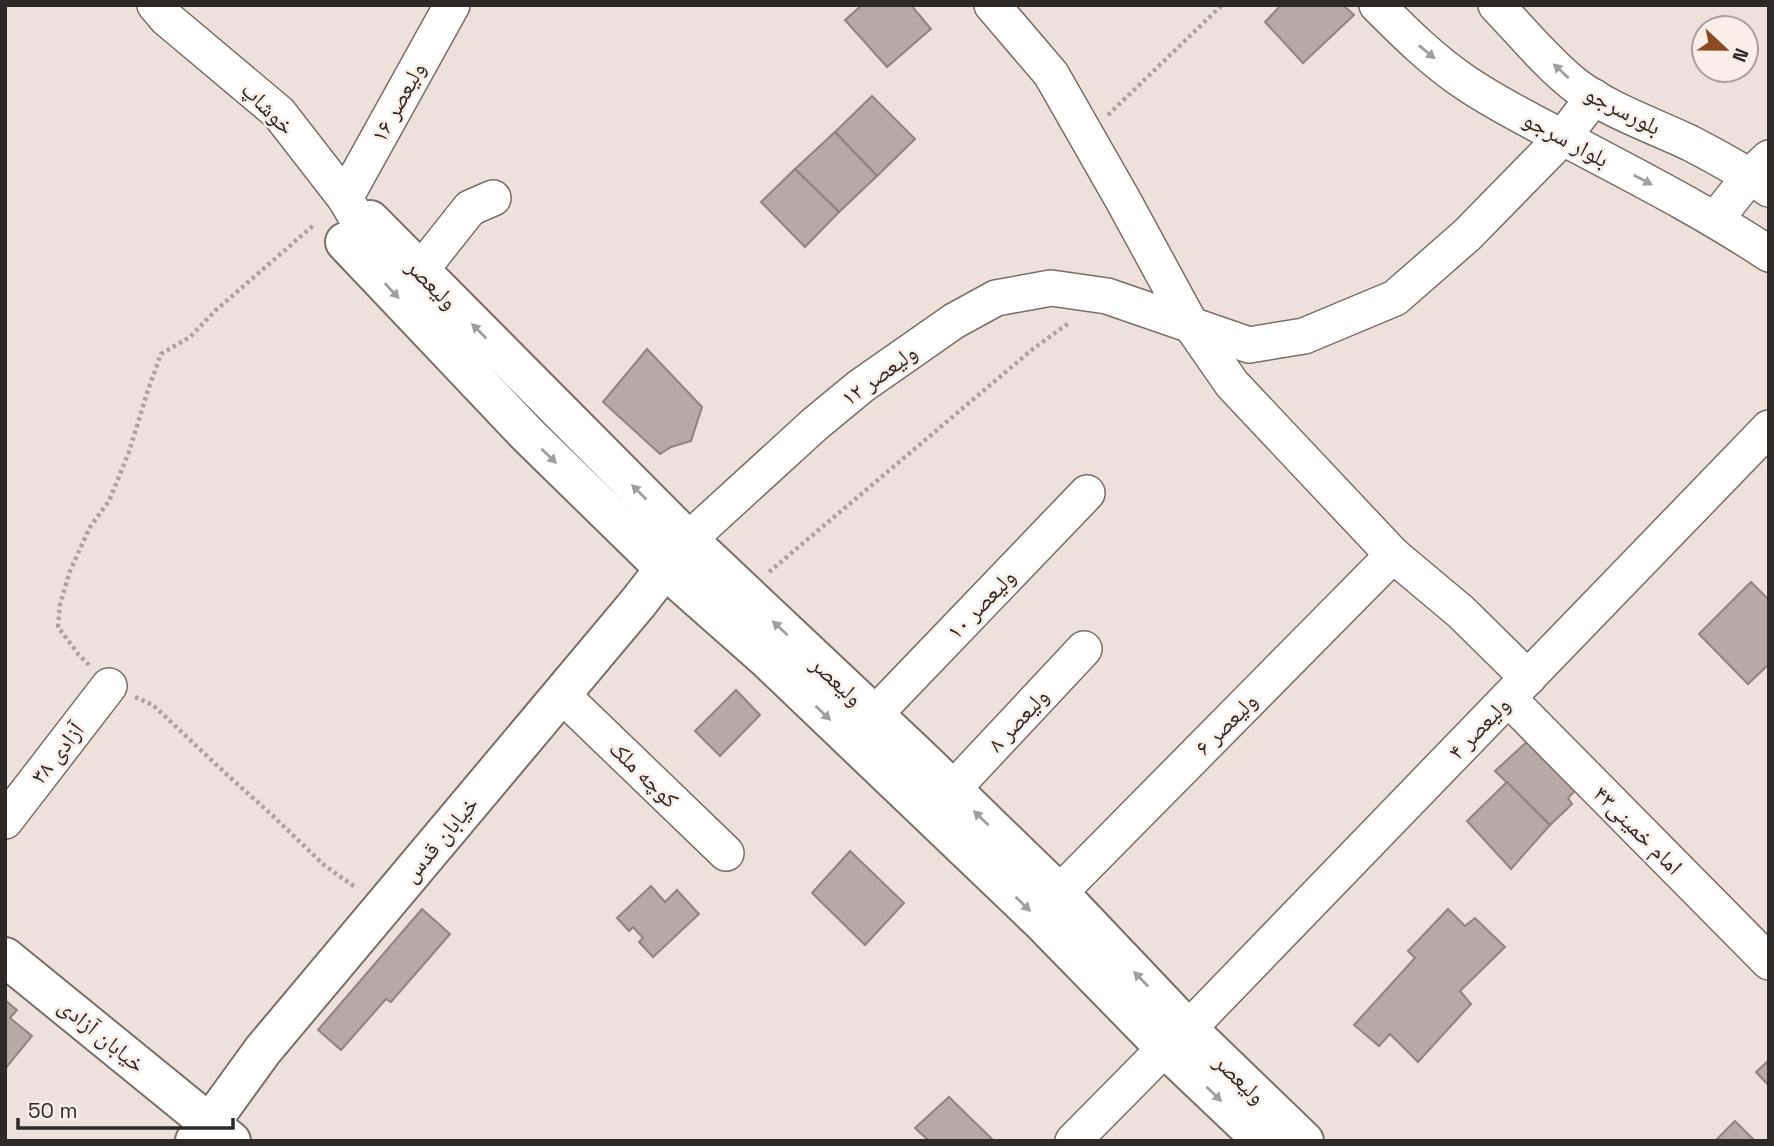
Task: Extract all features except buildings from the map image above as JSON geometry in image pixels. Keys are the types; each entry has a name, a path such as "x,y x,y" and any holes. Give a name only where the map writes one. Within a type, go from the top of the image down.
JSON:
{"main road":[{"name":"ولیعصر","path":"355,222 420,271 676,554 767,659 1041,920 1177,1038 1304,1141"},
{"name":"ولیعصر","path":"355,222 527,434 676,554 744,594 1059,893 1263,1141"},
{"name":"خیابان قدس","path":"212,1135 263,1050 638,603 676,554"},
{"name":"خیابان آزادی","path":"5,957 212,1135"}],"street":[{"name":"خوشاپ","path":"155,5 166,18 279,113 355,222"},
{"name":"ولیعصر ۱۶","path":"355,222 452,5"},
{"name":"امام خمینی۴۳","path":"992,5 1051,74 1191,325 1231,384 1393,555 1461,612 1518,688 1769,962"},
{"name":"بلوار سرجو","path":"1377,5 1412,39 1465,82 1715,220 1769,254"},
{"name":"بلورسرجو","path":"1496,5 1544,56 1576,85 1594,97 1691,144 1762,174"},
{"name":"ولیعصر ۱۲","path":"676,554 815,424 861,386 954,321 996,298 1051,288 1107,296 1249,345 1304,336 1395,298 1467,235 1563,137 1594,97"},
{"path":"1715,220 1762,174"},
{"path":"420,271 470,208 493,198"},
{"name":"ولیعصر ۴","path":"1073,1141 1177,1038 1769,428"},
{"name":"ولیعصر ۱۰","path":"874,715 1087,493"},
{"name":"ولیعصر ۶","path":"1059,893 1393,555"},
{"name":"ولیعصر ۸","path":"952,790 1084,649"},
{"name":"آزادی ۳۸","path":"5,821 109,686"},
{"name":"کوچه ملک","path":"561,694 726,853"}],"path":[{"path":"1087,135 1222,5"},
{"path":"355,222 216,310 190,337 161,355 129,452 109,502 90,527 70,571 60,604 58,627 79,655 109,686 153,705 324,865 383,907"},
{"path":"744,594 1034,348 1107,296"}]}
